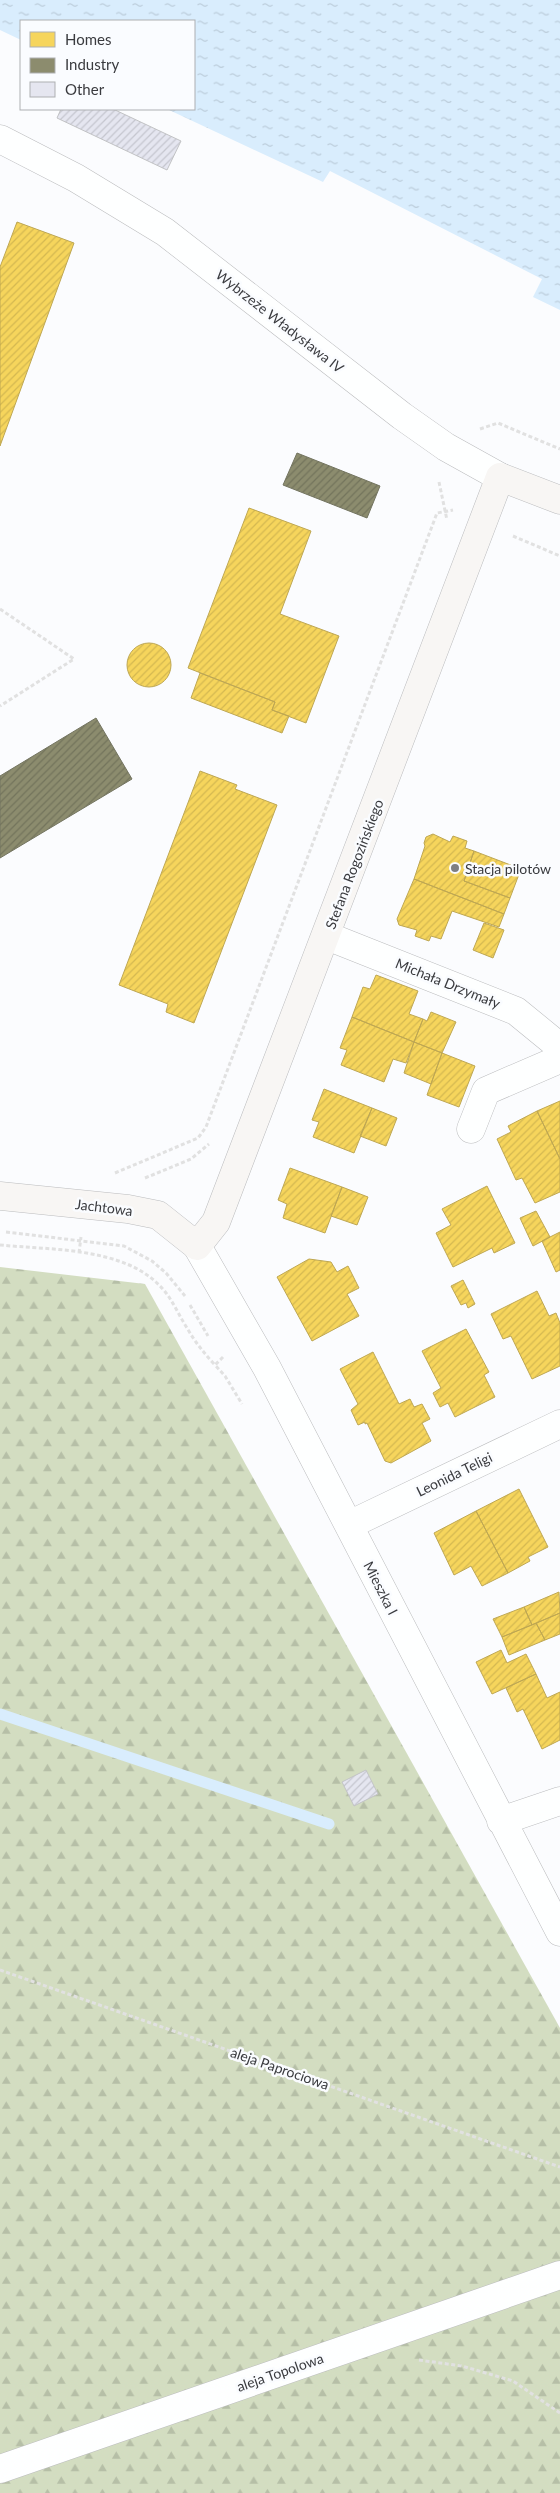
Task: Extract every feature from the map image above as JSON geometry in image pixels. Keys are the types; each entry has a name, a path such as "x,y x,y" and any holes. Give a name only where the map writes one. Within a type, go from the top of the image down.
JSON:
{"street":[{"name":"Wybrzeże Władysława IV","path":"0,139 76,178 165,232 402,416 446,447 500,478 560,500"},
{"name":"Stefana Rogozińskiego","path":"197,1246 216,1222 327,936 500,478"},
{"name":"Michała Drzymały","path":"327,936 516,1011 560,1047"},
{"path":"471,1129 486,1092 560,1059"},
{"name":"Jachtowa","path":"0,1196 99,1206 158,1215 176,1227 197,1246"},
{"name":"Mieszka I","path":"197,1246 267,1368 560,1932"},
{"name":"Leonida Teligi","path":"348,1525 560,1424"},
{"path":"502,1821 560,1801"},
{"name":"aleja Topolowa","path":"0,2469 560,2275"}],"path":[{"path":"498,423 560,449"},
{"path":"438,474 448,524"},
{"path":"113,1174 198,1138 206,1127 437,513 446,511"},
{"path":"513,536 560,556"},
{"path":"0,609 74,659 0,706"},
{"path":"79,1253 81,1240 99,1206 115,1190 191,1159 212,1141"},
{"path":"99,1206 108,1243"},
{"path":"0,1232 108,1243 124,1246 138,1253 166,1273 177,1284 210,1339"},
{"path":"0,1245 79,1253 120,1260 150,1277 172,1301 198,1346 215,1364"},
{"path":"220,1350 230,1361"},
{"name":"aleja Paprociowa","path":"0,1970 560,2167"},
{"path":"410,2358 462,2366 512,2381 560,2413"}],"green space":[{"path":"0,1267 145,1284 560,2028 560,2493 0,2493"}],"water":[{"path":"0,0 560,0 560,310 533,297 542,279 330,171 323,182 169,110 195,110 195,20 20,20 20,40 0,30"}],"building: Homes":[{"path":"17,222 74,243 0,446 0,267"},
{"path":"249,508 311,531 280,614 339,636 306,723 272,710 275,702 188,668"},
{"path":"149,643 161,647 167,653 171,665 167,677 161,683 149,687 137,683 131,677 127,665 131,653 137,647"},
{"path":"200,673 275,702 272,710 289,716 282,733 191,698"},
{"path":"200,771 237,785 235,789 277,805 194,1023 166,1012 168,1004 119,985"},
{"path":"433,834 450,842 453,836 467,841 465,848 474,851 464,881 510,898 504,914 414,879 425,846 426,837"},
{"path":"474,851 521,869 510,898 464,881"},
{"path":"414,879 504,914 499,927 452,911 441,939 431,936 429,941 415,936 417,930 399,925 397,919"},
{"path":"484,923 504,930 493,958 473,950"},
{"path":"376,975 418,991 409,1014 423,1019 414,1042 352,1017 363,987 370,989"},
{"path":"431,1012 456,1022 442,1053 414,1042 423,1019 427,1021"},
{"path":"352,1017 414,1042 406,1063 393,1059 384,1082 341,1065 347,1050 340,1048"},
{"path":"414,1042 442,1053 431,1084 404,1073"},
{"path":"442,1053 475,1066 459,1107 427,1095"},
{"path":"324,1089 372,1108 354,1153 313,1137 319,1122 312,1120"},
{"path":"560,1101 560,1159 537,1111"},
{"path":"372,1108 397,1118 386,1146 360,1136"},
{"path":"537,1111 560,1159 560,1192 535,1203 522,1178 516,1180 497,1139 511,1132 508,1126"},
{"path":"290,1168 342,1187 325,1233 283,1218 287,1204 278,1200"},
{"path":"487,1186 515,1243 494,1253 492,1248 453,1267 436,1233 451,1225 442,1209"},
{"path":"342,1187 368,1197 357,1225 331,1216"},
{"path":"536,1211 550,1237 533,1246 520,1218"},
{"path":"560,1232 560,1270 556,1272 542,1241"},
{"path":"309,1259 331,1262 337,1272 348,1266 359,1288 347,1294 359,1316 312,1341 277,1277"},
{"path":"463,1280 475,1304 468,1308 466,1303 461,1305 451,1286"},
{"path":"537,1291 549,1316 556,1313 560,1323 560,1366 532,1379 511,1336 503,1339 491,1314"},
{"path":"466,1329 489,1372 484,1375 495,1397 455,1417 448,1403 440,1407 433,1393 441,1388 422,1351"},
{"path":"373,1352 399,1404 410,1399 414,1407 422,1404 430,1419 422,1423 431,1441 391,1463 385,1461 367,1423 358,1425 351,1410 358,1404 340,1369"},
{"path":"519,1489 548,1547 528,1557 530,1561 508,1573 476,1511"},
{"path":"476,1511 508,1573 482,1586 471,1566 454,1575 434,1533"},
{"path":"559,1592 560,1613 532,1625 524,1607"},
{"path":"524,1607 532,1625 502,1637 493,1619"},
{"path":"560,1613 560,1634 545,1640 536,1623"},
{"path":"536,1623 545,1640 509,1655 502,1637"},
{"path":"501,1650 507,1663 526,1654 536,1674 492,1694 476,1662"},
{"path":"536,1674 547,1698 560,1692 560,1740 542,1749 523,1709 517,1712 506,1688"}],"building: Industry":[{"path":"297,453 380,486 367,518 283,485"},
{"path":"96,718 132,779 0,858 0,776"}],"building: Other":[{"path":"61,110 115,110 181,141 167,170 57,118"},
{"path":"366,1770 378,1794 354,1806 342,1782"}],"waterway":[{"path":"0,1714 329,1824"}],"place":[{"name":"Stacja pilotów","path":"455,868"}]}
